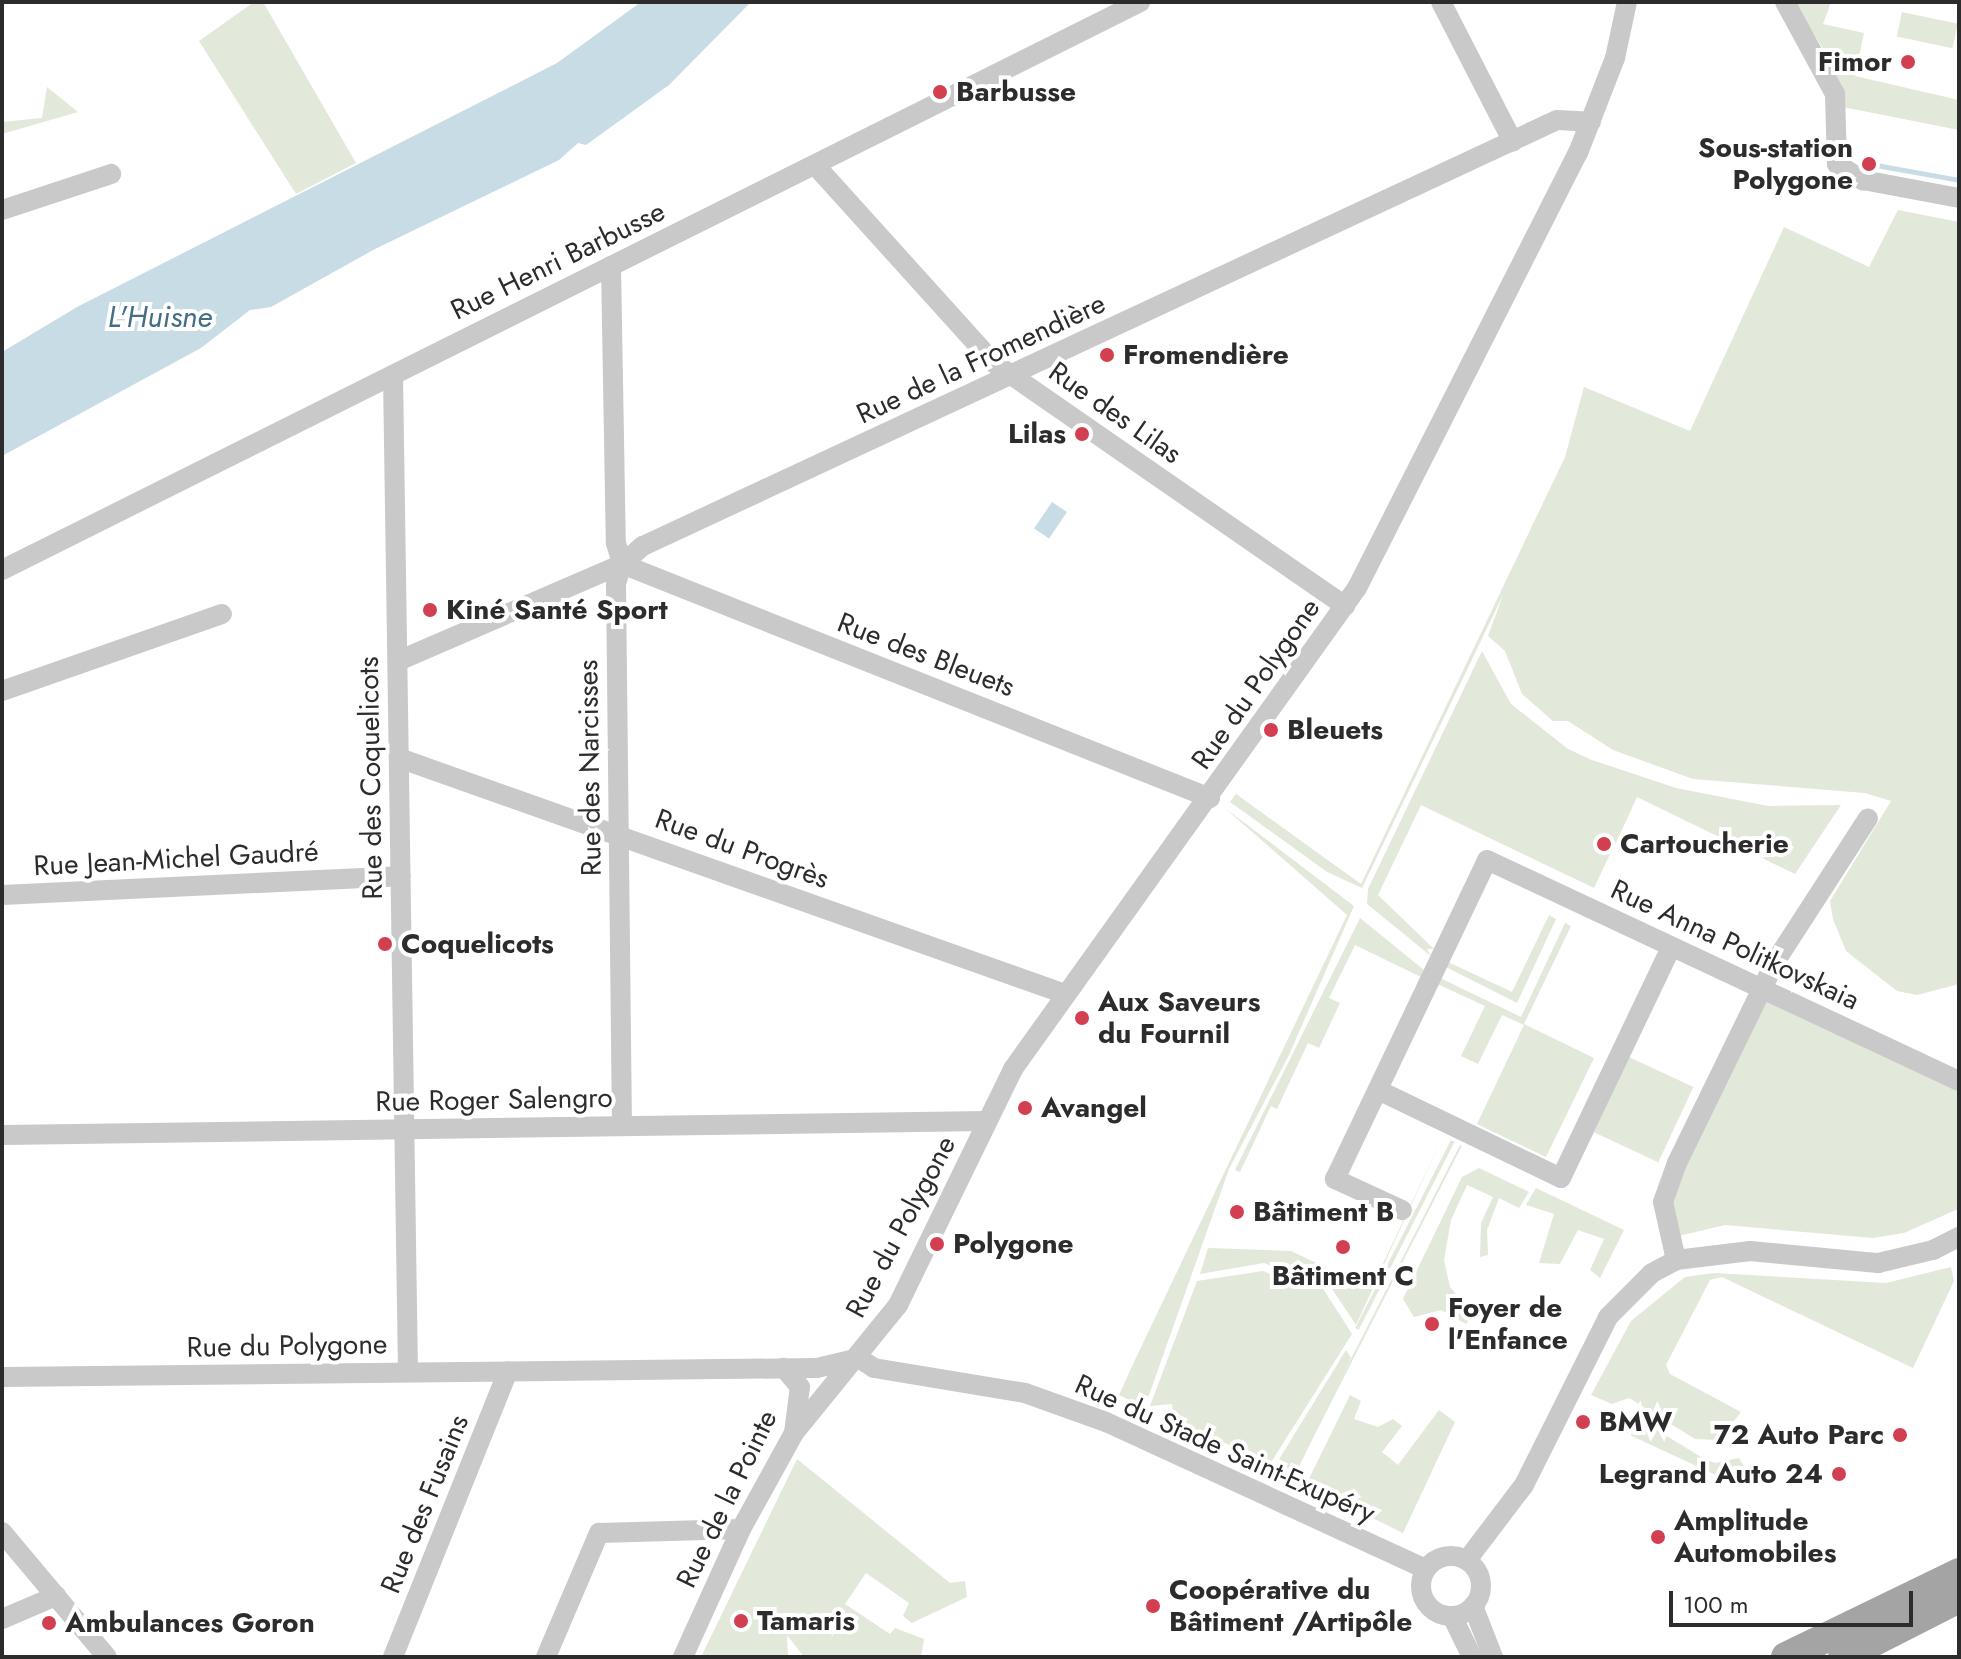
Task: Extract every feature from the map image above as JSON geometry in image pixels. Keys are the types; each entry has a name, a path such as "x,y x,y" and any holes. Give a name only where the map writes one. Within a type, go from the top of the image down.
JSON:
{"main road":[{"path":"1786,1657 1959,1573"},
{"path":"1843,1657 1959,1598"}],"street":[{"name":"Rue Henri Barbusse","path":"2,570 1140,2"},
{"path":"1441,2 1513,142"},
{"name":"Rue du Polygone","path":"794,1433 859,1358 898,1305 1013,1069 1345,606 1463,388 1591,122 1615,58 1627,2"},
{"path":"1785,2 1835,94 1837,164 1863,180 1959,198"},
{"name":"Rue de la Fromendière","path":"398,661 622,564 643,546 1557,120 1591,122"},
{"name":"Rue des Lilas","path":"815,165 1011,375 1345,606"},
{"path":"2,210 111,174"},
{"name":"Rue des Narcisses","path":"611,266 616,543 622,564 616,584 622,1126"},
{"name":"Rue des Coquelicots","path":"393,375 408,1372"},
{"name":"Rue des Bleuets","path":"622,564 1210,798"},
{"path":"2,691 222,614"},
{"name":"Rue du Progrès","path":"399,758 1065,994"},
{"path":"1676,1260 1663,1214 1665,1192 1762,989 1868,818"},
{"name":"Rue Anna Politkovskaia","path":"1378,1090 1487,860 1959,1081"},
{"name":"Rue Jean-Michel Gaudré","path":"2,895 401,876"},
{"path":"1402,1210 1335,1179 1378,1090 1561,1178 1671,947"},
{"name":"Rue Roger Salengro","path":"2,1135 987,1121"},
{"path":"1467,1560 1524,1485 1608,1317 1633,1287 1676,1260 1750,1251 1878,1263 1933,1250 1959,1237"},
{"name":"Rue du Polygone","path":"2,1377 784,1368 859,1358"},
{"name":"Rue du Stade Saint-Exupéry","path":"859,1358 874,1368 1025,1393 1130,1432 1426,1569"},
{"name":"Rue de la Pointe","path":"683,1657 741,1529 794,1433 800,1387 784,1368"},
{"name":"Rue des Fusains","path":"393,1657 508,1371"},
{"path":"546,1657 599,1533 741,1529"},
{"path":"2,1532 107,1657"},
{"path":"1472,1657 1452,1616 1424,1600 1426,1569 1445,1556 1467,1560 1480,1577 1473,1606 1493,1657"},
{"path":"2,1619 56,1596"},
{"path":"1452,1616 1473,1606"}],"shaded area":[{"path":"254,2 263,2 356,163 296,194 199,41"},
{"path":"1794,2 1831,2 1823,24 1864,33 1855,76 1959,100 1959,130 1843,107 1833,65"},
{"path":"1902,12 1958,24 1953,48 1897,36"},
{"path":"47,87 78,112 2,134 2,122 42,118"},
{"path":"1898,210 1959,222 1959,984 1917,995 1897,991 1846,951 1833,919 1830,901 1891,801 1865,793 1693,779 1613,750 1568,721 1553,721 1522,694 1505,651 1488,636 1503,595 1362,888 1327,872 1230,802 1236,794 1361,884 1565,457 1584,387 1690,431 1784,227 1869,267"},
{"path":"1482,651 1511,704 1568,749 1592,760 1676,788 1768,806 1841,805 1795,874 1637,797 1616,843 1605,838 1600,848 1610,854 1594,888 1421,805 1378,895 1434,949 1427,949 1431,956 1367,904 1368,889"},
{"path":"1225,808 1354,906 1289,1055 1229,1169 1148,1398 1137,1404 1119,1395 1347,915"},
{"path":"1549,915 1556,919 1517,1003 1444,966 1446,961 1512,992"},
{"path":"1360,918 1424,970 1421,977 1355,945 1329,998 1340,1003 1319,1048 1308,1043 1277,1109 1271,1106 1240,1172 1235,1170"},
{"path":"1565,923 1571,926 1524,1024 1594,1058 1546,1157 1477,1124 1524,1025 1502,1015 1478,1064 1461,1056 1485,1006 1435,983 1438,977 1521,1017"},
{"path":"1762,989 1959,1081 1958,1209 1904,1233 1873,1238 1725,1225 1670,1238 1663,1214"},
{"path":"1629,1057 1693,1087 1658,1162 1594,1132"},
{"path":"1444,1134 1356,1325 1326,1280 1301,1278 1264,1263 1200,1274 1208,1248 1291,1251 1371,1289"},
{"path":"1451,1140 1455,1142 1359,1330 1355,1328"},
{"path":"1460,1145 1462,1146 1294,1475"},
{"path":"1479,1168 1529,1192 1519,1208 1499,1198 1487,1230 1488,1255 1480,1257 1481,1223 1493,1197 1467,1185 1451,1220 1444,1260 1450,1287 1473,1315 1466,1324 1441,1310 1414,1317 1403,1299 1462,1177"},
{"path":"1536,1188 1624,1230 1600,1278 1590,1270 1604,1239 1578,1230 1560,1264 1539,1263 1554,1214 1526,1205"},
{"path":"1951,1267 1954,1281 1913,1368 1722,1277 1710,1280 1666,1365 1670,1374 1741,1412 1719,1440 1695,1439 1629,1398 1612,1404 1591,1395 1631,1321 1685,1277 1714,1273 1886,1283"},
{"path":"1263,1271 1299,1286 1322,1287 1352,1334 1270,1464 1174,1419 1172,1404 1150,1406 1197,1281"},
{"path":"1346,1350 1351,1358 1295,1475 1275,1466"},
{"path":"1350,1395 1361,1401 1354,1419 1378,1427 1393,1419 1402,1426 1382,1452 1398,1465 1439,1410 1455,1422 1403,1533 1306,1485"},
{"path":"1634,1416 1701,1457 1715,1463 1739,1458 1746,1470 1731,1482 1619,1430"},
{"path":"797,1459 950,1583 965,1581 967,1597 912,1623 903,1616 909,1603 866,1573 845,1604 890,1634 895,1628 924,1639 921,1657 804,1657 787,1635 788,1657 701,1657"}],"water":[{"name":"L'Huisne","path":"641,2 751,2 669,85 586,145 578,143 559,160 375,249 271,307 250,310 201,348 2,456 2,352 77,307 557,63"},
{"path":"1052,502 1067,512 1049,539 1034,529"}],"waterway":[{"path":"1876,165 1959,180"}],"place":[{"name":"Fimor","path":"1908,62"},
{"name":"Barbusse","path":"940,92"},
{"name":"Sous-station Polygone","path":"1869,164"},
{"name":"Fromendière","path":"1107,355"},
{"name":"Lilas","path":"1082,434"},
{"name":"Kiné Santé Sport","path":"430,610"},
{"name":"Bleuets","path":"1271,730"},
{"name":"Cartoucherie","path":"1604,844"},
{"name":"Coquelicots","path":"385,944"},
{"name":"Aux Saveurs du Fournil","path":"1082,1018"},
{"name":"Avangel","path":"1025,1108"},
{"name":"Bâtiment B","path":"1237,1212"},
{"name":"Polygone","path":"937,1244"},
{"name":"Bâtiment C","path":"1343,1247"},
{"name":"Foyer de l'Enfance","path":"1432,1324"},
{"name":"BMW","path":"1583,1422"},
{"name":"72 Auto Parc","path":"1900,1435"},
{"name":"Legrand Auto 24","path":"1839,1474"},
{"name":"Amplitude Automobiles","path":"1658,1537"},
{"name":"Coopérative du Bâtiment /Artipôle","path":"1153,1606"},
{"name":"Tamaris","path":"741,1621"},
{"name":"Ambulances Goron","path":"49,1623"}]}
